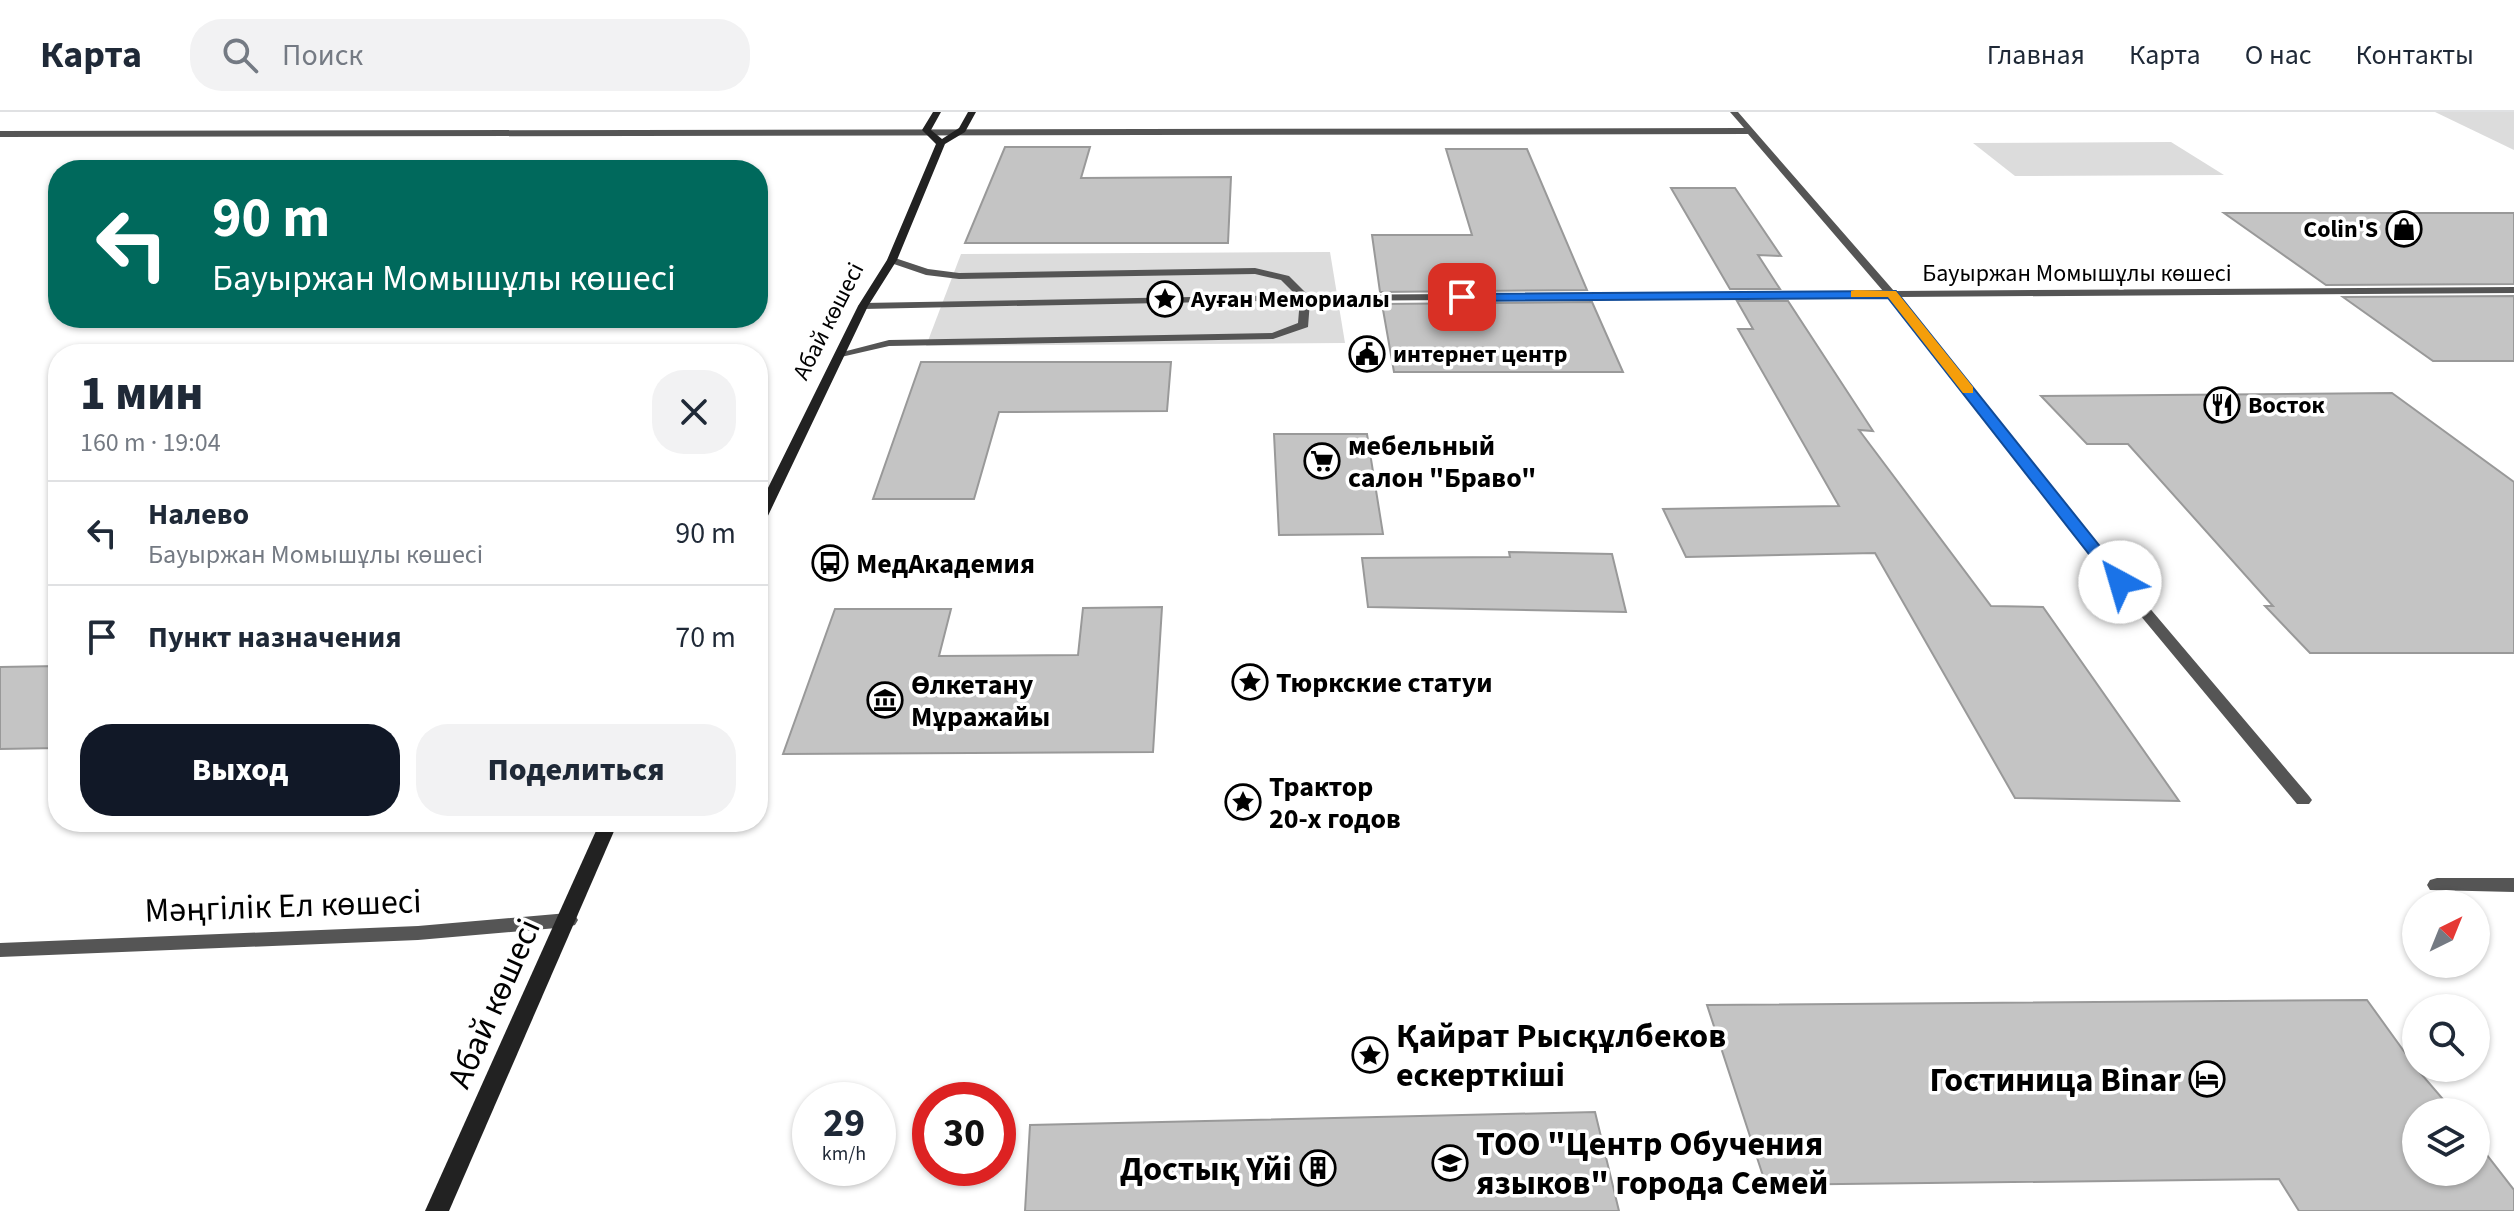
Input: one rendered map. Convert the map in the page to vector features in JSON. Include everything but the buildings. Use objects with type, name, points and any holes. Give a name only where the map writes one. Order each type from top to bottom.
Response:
[{"type":"main road","points":[[937,112],[926,130],[941,143],[962,130],[972,112]]},
{"type":"main road","name":"Абай көшесі","points":[[768,502],[863,306],[892,260],[941,143]]},
{"type":"main road","name":"Абай көшесі","points":[[437,1211],[605,832]]},
{"type":"street","points":[[1734,112],[1891,294],[2120,582],[2303,800]]},
{"type":"street","points":[[0,134],[926,130],[1750,131]]},
{"type":"street","points":[[841,354],[889,343],[1273,336],[1304,325],[1305,298],[1285,278],[1255,271],[959,276],[926,272],[892,260]]},
{"type":"street","name":"Бауыржан Момышұлы көшесі","points":[[863,306],[1305,298],[2514,290]]},
{"type":"street","points":[[2437,885],[2514,885]]},
{"type":"street","name":"Мәңгілік Ел көшесі","points":[[0,950],[418,933],[568,920]]},
{"type":"shaded area","points":[[2435,112],[2514,112],[2514,150]]},
{"type":"shaded area","points":[[2171,142],[2224,175],[2015,176],[1973,143]]},
{"type":"shaded area","points":[[1330,252],[1345,343],[926,346],[961,254]]},
{"type":"slow traffic","points":[[1855,294],[1891,294],[1968,390]]},
{"type":"place","name":"Colin'S","points":[[2404,229]]},
{"type":"place","name":"Ауған Мемориалы","points":[[1165,299]]},
{"type":"place","name":"интернет центр","points":[[1367,354]]},
{"type":"place","name":"Восток","points":[[2222,405]]},
{"type":"place","name":"мебельный салон \"Браво\"","points":[[1322,461]]},
{"type":"place","name":"МедАкадемия","points":[[830,563]]},
{"type":"place","name":"Тюркские статуи","points":[[1250,682]]},
{"type":"place","name":"Өлкетану Мұражайы","points":[[885,700]]},
{"type":"place","name":"Трактор 20-х годов","points":[[1243,802]]},
{"type":"place","name":"Қайрат Рысқұлбеков ескерткіші","points":[[1370,1055]]},
{"type":"place","name":"Гостиница Binar","points":[[2207,1079]]},
{"type":"place","name":"ТОО \"Центр Обучения языков\" города Семей","points":[[1450,1163]]},
{"type":"place","name":"Достық Үйі","points":[[1318,1168]]},
{"type":"route","points":[[1462,297],[1891,294],[2120,582]]}]
